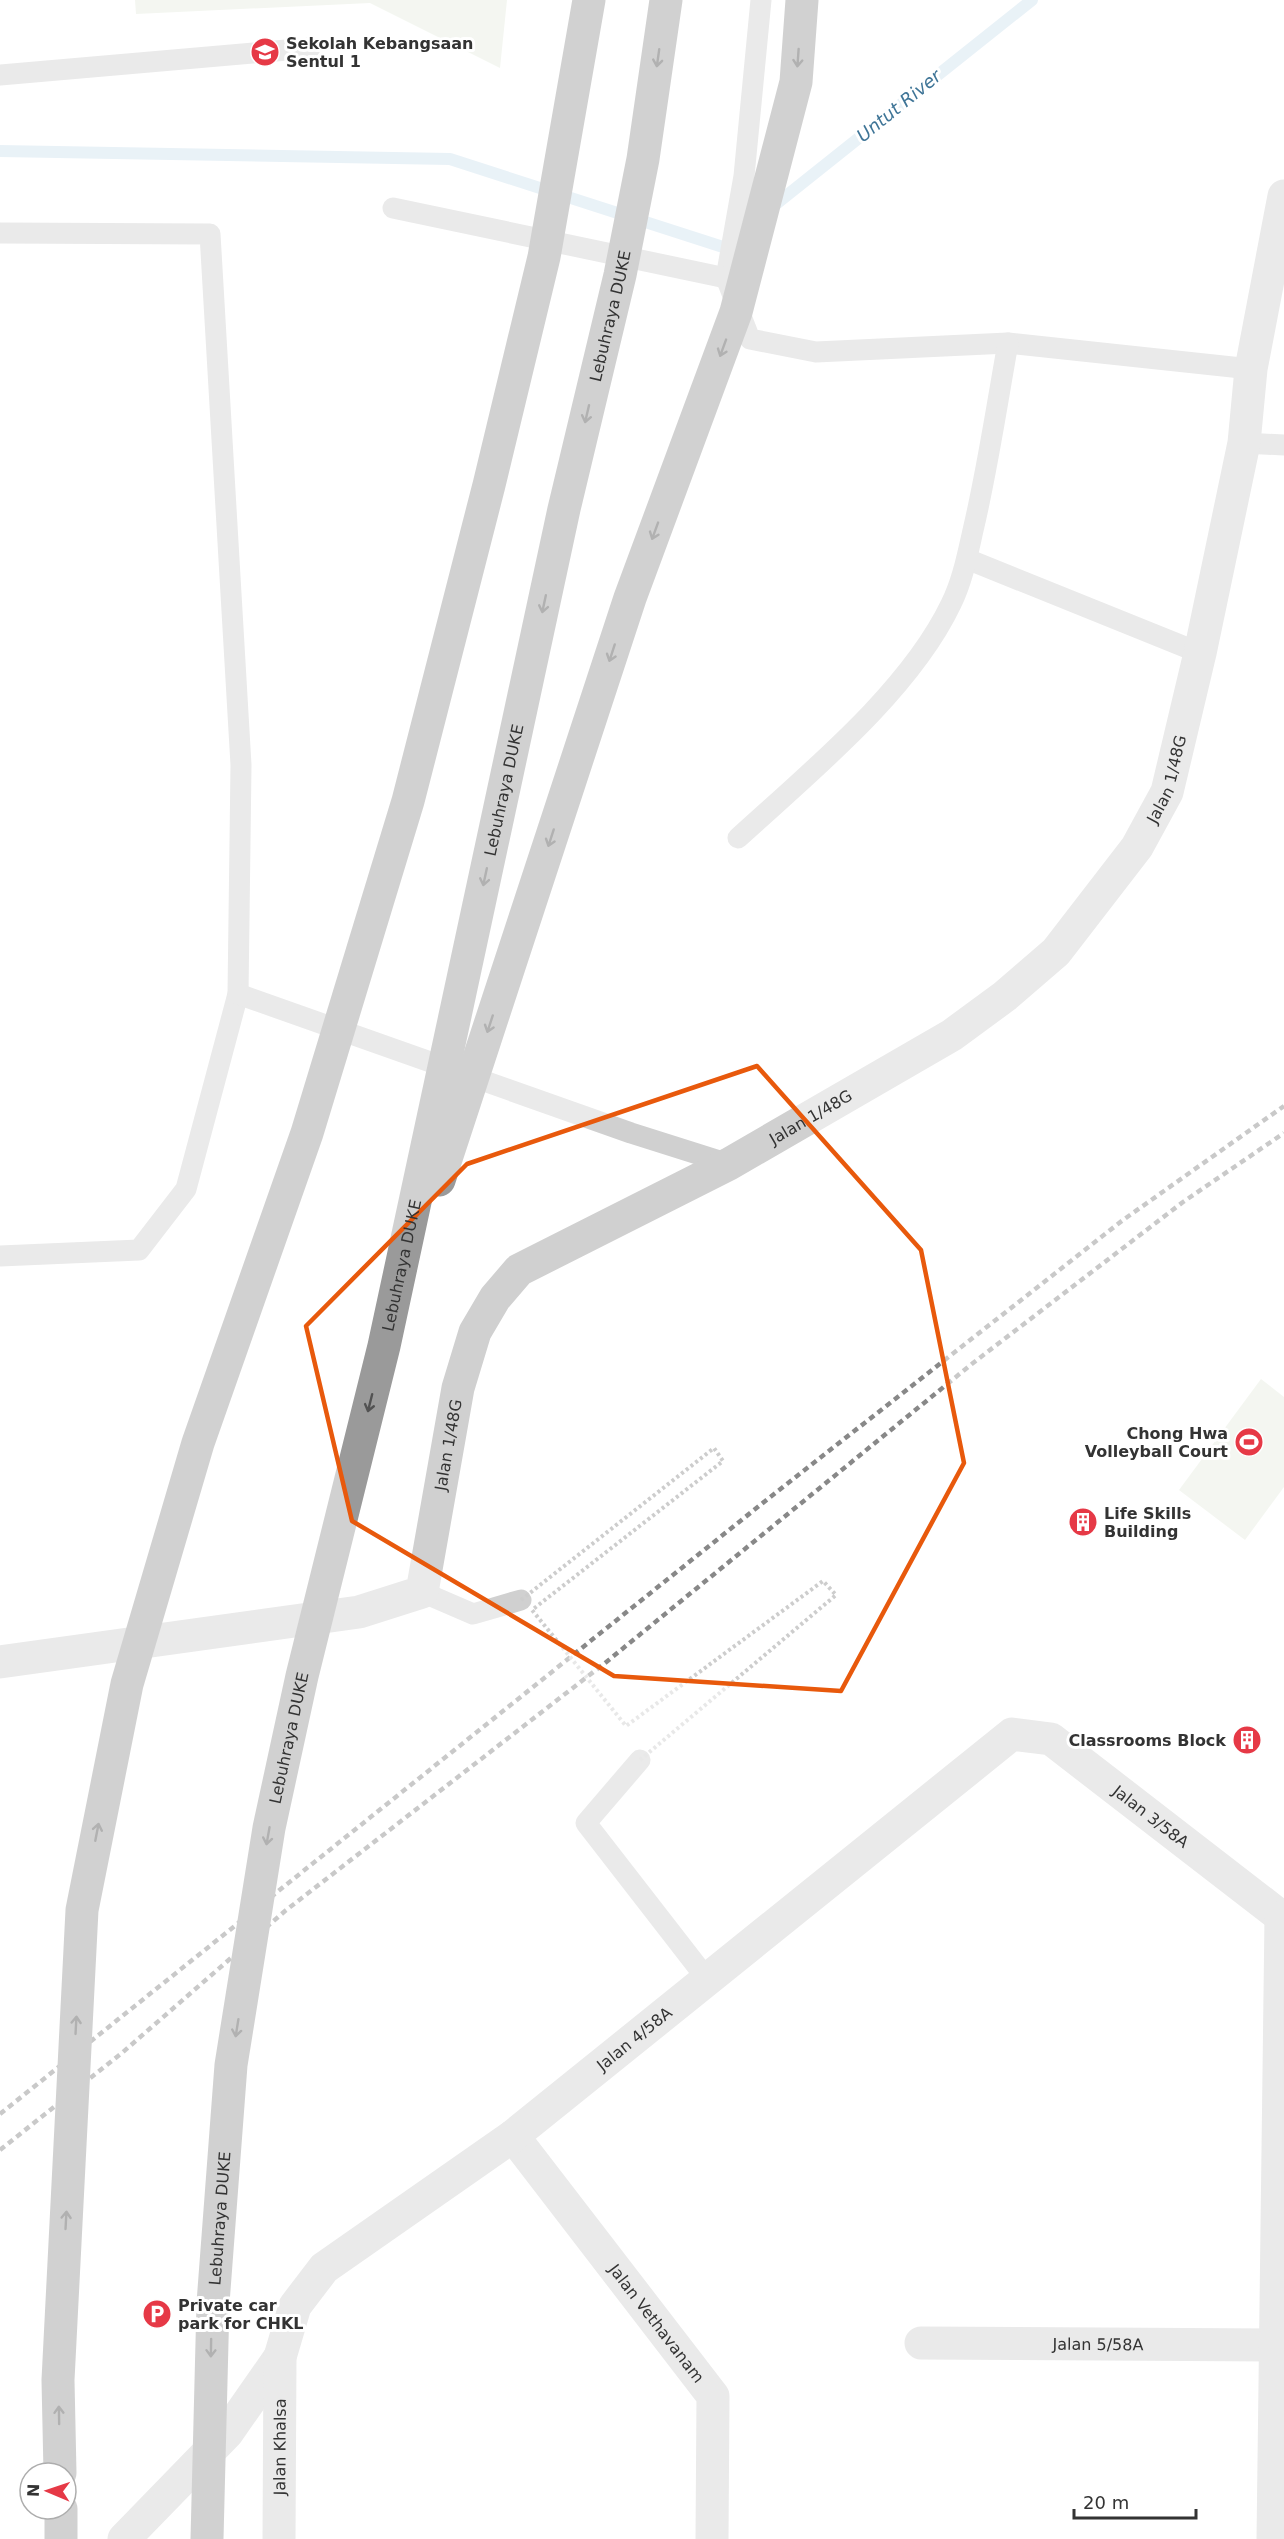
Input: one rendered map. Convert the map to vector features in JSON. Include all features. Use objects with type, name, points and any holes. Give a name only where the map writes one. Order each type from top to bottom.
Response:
[{"type":"highway","points":[[60,2461],[58,2380],[82,1910],[127,1684],[198,1443],[307,1133],[408,801],[489,485],[544,257],[589,0]]},
{"type":"highway","name":"Lebuhraya DUKE","points":[[207,2539],[213,2303],[231,2065],[274,1804],[302,1676],[384,1346],[564,509],[620,275],[643,159],[666,0]]},
{"type":"highway","points":[[384,1346],[630,597],[736,312],[796,82],[802,0]]},
{"type":"highway","points":[[61,2521],[61,2539]]},
{"type":"street","name":"Jalan 1/48G","points":[[422,1592],[458,1388],[475,1332],[495,1298],[519,1270],[729,1164],[951,1035],[1005,996],[1056,952],[1137,847],[1167,792],[1200,652],[1244,443],[1251,369],[1284,196]]},
{"type":"street","points":[[0,1662],[360,1612],[422,1592]]},
{"type":"street","name":"Jalan 3/58A","points":[[1012,1734],[1051,1739],[1283,1918]]},
{"type":"street","name":"Jalan 4/58A","points":[[280,2357],[295,2306],[324,2268],[513,2136],[1012,1734]]},
{"type":"street","points":[[1273,2539],[1283,1918]]},
{"type":"street","name":"Jalan Vethavanam","points":[[513,2136],[713,2396],[712,2539]]},
{"type":"street","name":"Jalan 5/58A","points":[[921,2343],[1276,2345]]},
{"type":"street","points":[[124,2539],[227,2433],[280,2357]]},
{"type":"street","name":"Jalan Khalsa","points":[[279,2539],[280,2357]]},
{"type":"lane","points":[[761,0],[744,176],[726,278],[750,339],[816,352],[1008,343],[1251,369]]},
{"type":"lane","points":[[0,75],[310,48]]},
{"type":"lane","points":[[393,208],[726,278]]},
{"type":"lane","points":[[0,233],[210,234],[241,765],[238,994],[186,1189],[139,1250],[0,1256]]},
{"type":"lane","points":[[738,838],[816,767],[898,684],[951,604],[967,559],[981,498],[1008,343]]},
{"type":"lane","points":[[1244,443],[1284,445]]},
{"type":"lane","points":[[967,559],[1200,652]]},
{"type":"lane","points":[[238,994],[631,1133],[729,1164]]},
{"type":"lane","points":[[422,1592],[473,1614],[521,1600]]},
{"type":"lane","points":[[640,1760],[586,1823],[707,1979]]},
{"type":"path","points":[[521,1600],[714,1448],[723,1461],[532,1610],[626,1726],[823,1581],[836,1595],[640,1760]]},
{"type":"highlighted area","points":[[757,1066],[921,1250],[964,1463],[841,1691],[614,1676],[352,1521],[306,1326],[467,1164]]},
{"type":"shaded area","points":[[135,0],[507,0],[500,68],[370,3],[136,14]]},
{"type":"shaded area","name":"Chong Hwa Volleyball Court","points":[[1261,1379],[1284,1397],[1284,1487],[1245,1540],[1179,1490]]},
{"type":"waterway","name":"Untut River","points":[[771,208],[1032,0]]},
{"type":"waterway","points":[[0,151],[450,159],[723,247]]},
{"type":"railway","points":[[0,2114],[769,1498],[1123,1220],[1284,1106]]},
{"type":"railway","points":[[0,2150],[123,2052],[285,1911],[605,1663],[973,1363],[1183,1202],[1284,1133]]},
{"type":"place","name":"Sekolah Kebangsaan Sentul 1","points":[[265,52]]},
{"type":"place","name":"Chong Hwa Volleyball Court","points":[[1249,1442]]},
{"type":"place","name":"Life Skills Building","points":[[1083,1522]]},
{"type":"place","name":"Classrooms Block","points":[[1247,1740]]},
{"type":"place","name":"Private car park for CHKL","points":[[157,2314]]}]
